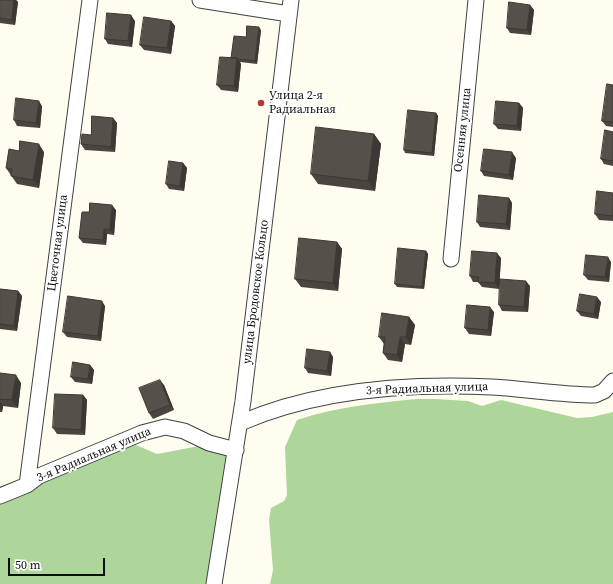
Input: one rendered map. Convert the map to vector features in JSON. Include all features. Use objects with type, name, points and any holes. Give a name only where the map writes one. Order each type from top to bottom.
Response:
[{"type":"street","name":"Цветочная улица","points":[[27,485],[90,0]]},
{"type":"street","points":[[200,0],[290,7]]},
{"type":"street","name":"Осенняя улица","points":[[451,259],[476,0]]},
{"type":"street","name":"улица Бродовское Кольцо","points":[[214,584],[240,423],[290,7]]},
{"type":"street","name":"3-я Радиальная улица","points":[[240,423],[301,402],[328,396],[382,389],[491,387],[595,395],[604,391],[613,380]]},
{"type":"street","name":"3-я Радиальная улица","points":[[0,496],[27,485],[39,476],[142,433],[165,427],[184,431],[209,443],[236,450]]},
{"type":"green space","points":[[416,399],[468,401],[482,406],[501,400],[577,418],[592,417],[613,412],[613,584],[270,584],[273,570],[269,520],[271,508],[284,501],[287,495],[285,447],[297,420],[341,409]]},
{"type":"green space","points":[[134,444],[157,454],[199,446],[229,452],[209,584],[0,584],[0,504],[34,490],[37,482]]},
{"type":"building","points":[[0,0],[14,0],[12,20],[0,18]]},
{"type":"building","points":[[509,2],[530,5],[527,30],[507,28]]},
{"type":"building","points":[[107,13],[131,15],[128,41],[105,39]]},
{"type":"building","points":[[144,17],[171,21],[167,48],[140,45]]},
{"type":"building","points":[[247,26],[259,27],[255,61],[231,58],[234,36],[246,37]]},
{"type":"building","points":[[220,57],[237,58],[234,86],[217,85]]},
{"type":"building","points":[[607,84],[613,85],[613,122],[602,121]]},
{"type":"building","points":[[16,98],[39,101],[36,123],[14,120]]},
{"type":"building","points":[[496,101],[519,103],[517,126],[494,124]]},
{"type":"building","points":[[408,110],[436,113],[432,153],[404,150]]},
{"type":"building","points":[[92,116],[113,118],[111,147],[81,144],[82,134],[91,135]]},
{"type":"building","points":[[316,127],[374,134],[368,181],[311,174]]},
{"type":"building","points":[[605,130],[613,132],[613,161],[601,159]]},
{"type":"building","points":[[20,141],[39,144],[33,180],[11,176],[12,169],[6,168],[9,149],[19,151]]},
{"type":"building","points":[[484,149],[512,152],[509,175],[481,171]]},
{"type":"building","points":[[169,161],[183,163],[180,186],[166,184]]},
{"type":"building","points":[[597,191],[613,193],[613,216],[595,214]]},
{"type":"building","points":[[479,195],[509,198],[506,224],[477,222]]},
{"type":"building","points":[[90,203],[112,205],[110,230],[104,229],[103,240],[79,238],[82,212],[89,212]]},
{"type":"building","points":[[299,238],[337,242],[333,283],[295,279]]},
{"type":"building","points":[[398,248],[426,251],[422,287],[395,284]]},
{"type":"building","points":[[472,251],[497,253],[495,283],[478,282],[479,277],[470,276]]},
{"type":"building","points":[[586,255],[608,257],[605,277],[584,275]]},
{"type":"building","points":[[500,279],[526,281],[524,307],[499,305]]},
{"type":"building","points":[[0,289],[18,291],[14,326],[0,324]]},
{"type":"building","points":[[580,294],[597,297],[594,314],[577,311]]},
{"type":"building","points":[[68,296],[102,301],[98,336],[63,332]]},
{"type":"building","points":[[467,305],[490,307],[488,330],[465,328]]},
{"type":"building","points":[[382,313],[409,317],[406,337],[400,337],[397,355],[383,353],[385,337],[379,337]]},
{"type":"building","points":[[307,349],[330,352],[327,371],[305,368]]},
{"type":"building","points":[[73,362],[90,365],[88,379],[71,377]]},
{"type":"building","points":[[0,373],[16,375],[12,400],[0,399]]},
{"type":"building","points":[[160,380],[170,405],[149,413],[139,388]]},
{"type":"building","points":[[55,394],[83,395],[81,430],[53,428]]},
{"type":"place","name":"Улица 2-я Радиальная","points":[[261,103]]}]
